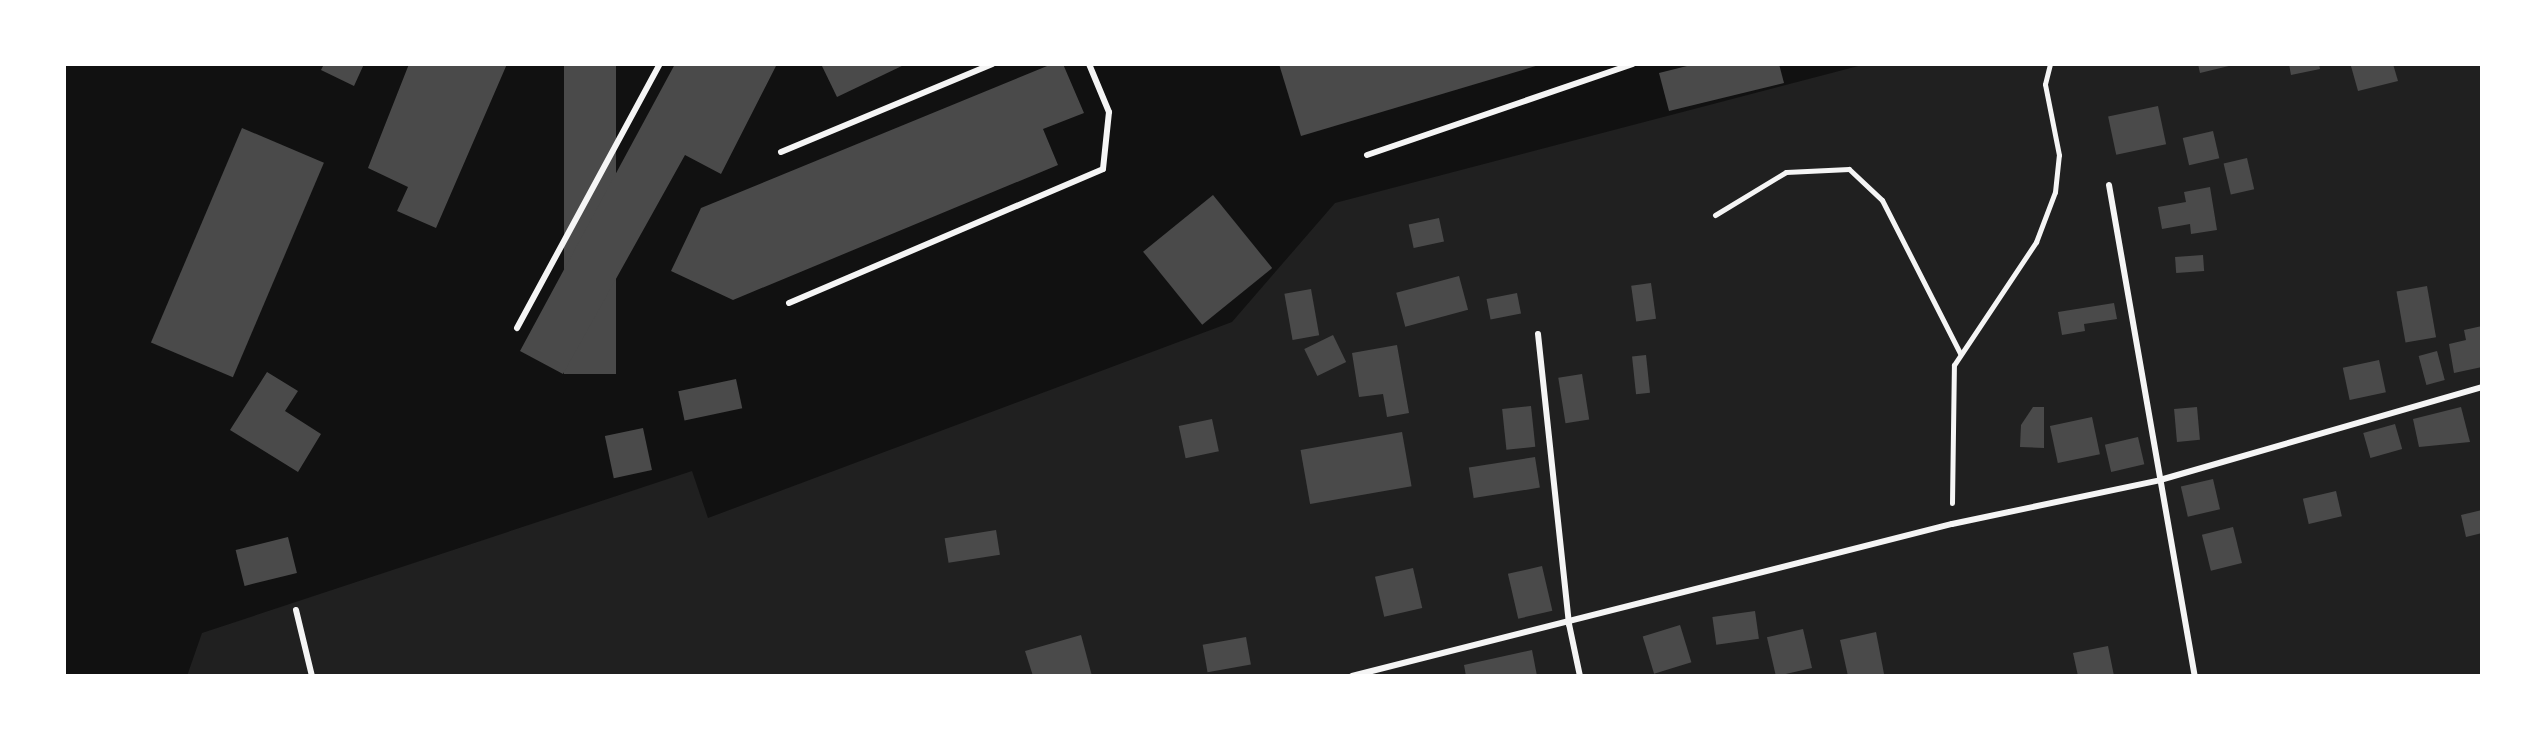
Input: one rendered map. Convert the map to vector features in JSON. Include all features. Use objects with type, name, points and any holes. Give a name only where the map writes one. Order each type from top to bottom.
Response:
[{"type":"lane","points":[[517,328],[660,64]]},
{"type":"lane","points":[[781,152],[992,64]]},
{"type":"lane","points":[[789,303],[1103,169],[1109,112],[1089,64]]},
{"type":"lane","points":[[1367,155],[1633,64]]},
{"type":"lane","points":[[2109,185],[2195,676]]},
{"type":"lane","points":[[1538,334],[1569,624],[1580,676]]},
{"type":"lane","points":[[1352,676],[1569,624],[1952,524],[2160,480],[2482,387]]},
{"type":"lane","points":[[296,610],[312,676]]},
{"type":"path","points":[[1952,524],[1954,365],[2036,242],[2055,192],[2059,155],[2045,84],[2050,64]]},
{"type":"path","points":[[1715,215],[1786,172],[1849,169],[1882,200],[1961,353]]},
{"type":"shaded area","points":[[1866,64],[2482,64],[2482,676],[187,676],[202,633],[692,471],[708,518],[1232,322],[1335,203]]},
{"type":"building","points":[[324,64],[364,64],[354,86],[321,70]]},
{"type":"building","points":[[409,64],[507,64],[436,228],[397,211],[408,187],[368,168]]},
{"type":"building","points":[[564,64],[616,64],[616,374],[564,374]]},
{"type":"building","points":[[675,64],[777,64],[721,174],[685,155],[563,374],[520,351]]},
{"type":"building","points":[[821,64],[906,64],[837,97]]},
{"type":"building","points":[[1052,64],[1063,64],[1084,113],[1043,129],[1058,165],[733,300],[671,271],[701,208]]},
{"type":"building","points":[[1279,64],[1539,64],[1539,65],[1301,136]]},
{"type":"building","points":[[1695,64],[1779,64],[1784,83],[1669,111],[1659,73]]},
{"type":"building","points":[[2198,64],[2233,64],[2233,65],[2200,73]]},
{"type":"building","points":[[2289,64],[2319,64],[2320,69],[2291,75]]},
{"type":"building","points":[[2393,64],[2398,81],[2358,91],[2351,66]]},
{"type":"building","points":[[2158,106],[2166,144],[2116,155],[2108,117]]},
{"type":"building","points":[[242,128],[324,163],[233,377],[151,342]]},
{"type":"building","points":[[2213,131],[2219,158],[2189,165],[2183,138]]},
{"type":"building","points":[[2247,158],[2254,189],[2231,195],[2224,163]]},
{"type":"building","points":[[2210,187],[2217,230],[2191,234],[2190,224],[2162,229],[2158,207],[2186,202],[2184,192]]},
{"type":"building","points":[[1213,195],[1272,268],[1202,325],[1143,252]]},
{"type":"building","points":[[1439,218],[1444,241],[1414,248],[1409,224]]},
{"type":"building","points":[[2203,255],[2204,271],[2176,273],[2175,257]]},
{"type":"building","points":[[1459,276],[1468,310],[1405,327],[1396,293]]},
{"type":"building","points":[[1651,283],[1656,319],[1636,321],[1631,286]]},
{"type":"building","points":[[2427,286],[2436,337],[2406,343],[2396,291]]},
{"type":"building","points":[[1311,289],[1319,335],[1293,340],[1284,294]]},
{"type":"building","points":[[1517,293],[1521,314],[1491,320],[1487,299]]},
{"type":"building","points":[[2114,303],[2117,319],[2084,324],[2085,331],[2062,335],[2058,312]]},
{"type":"building","points":[[2482,326],[2482,367],[2454,373],[2449,344],[2466,340],[2464,330]]},
{"type":"building","points":[[1333,335],[1346,362],[1317,376],[1304,349]]},
{"type":"building","points":[[1397,345],[1409,413],[1387,417],[1383,394],[1359,397],[1352,353]]},
{"type":"building","points":[[2437,351],[2445,380],[2426,385],[2419,356]]},
{"type":"building","points":[[1646,355],[1650,393],[1636,394],[1632,356]]},
{"type":"building","points":[[2379,360],[2386,392],[2350,400],[2343,368]]},
{"type":"building","points":[[267,372],[298,391],[285,411],[321,434],[298,472],[230,430]]},
{"type":"building","points":[[1582,374],[1589,419],[1565,423],[1558,378]]},
{"type":"building","points":[[736,379],[742,408],[685,421],[678,391]]},
{"type":"building","points":[[1531,406],[1535,447],[1506,450],[1502,409]]},
{"type":"building","points":[[2033,407],[2044,407],[2044,448],[2020,447],[2021,425]]},
{"type":"building","points":[[2197,407],[2200,440],[2177,442],[2174,409]]},
{"type":"building","points":[[2461,407],[2470,442],[2419,447],[2413,419]]},
{"type":"building","points":[[2092,417],[2100,454],[2058,463],[2050,426]]},
{"type":"building","points":[[1212,419],[1219,451],[1186,458],[1179,426]]},
{"type":"building","points":[[2395,424],[2402,449],[2370,458],[2363,433]]},
{"type":"building","points":[[643,428],[652,470],[614,478],[605,436]]},
{"type":"building","points":[[1402,432],[1412,486],[1310,504],[1301,450]]},
{"type":"building","points":[[2138,437],[2144,464],[2111,472],[2105,445]]},
{"type":"building","points":[[1535,457],[1540,488],[1474,498],[1469,467]]},
{"type":"building","points":[[2213,479],[2220,509],[2188,517],[2181,486]]},
{"type":"building","points":[[2336,491],[2342,516],[2309,524],[2303,499]]},
{"type":"building","points":[[2482,510],[2482,533],[2466,537],[2461,515]]},
{"type":"building","points":[[2233,527],[2242,563],[2211,571],[2202,535]]},
{"type":"building","points":[[996,530],[1000,555],[949,563],[945,538]]},
{"type":"building","points":[[288,537],[297,573],[245,586],[236,550]]},
{"type":"building","points":[[1542,566],[1552,611],[1518,619],[1508,574]]},
{"type":"building","points":[[1413,568],[1422,608],[1384,617],[1375,577]]},
{"type":"building","points":[[1755,611],[1759,639],[1716,645],[1712,617]]},
{"type":"building","points":[[1680,625],[1691,662],[1654,674],[1643,636]]},
{"type":"building","points":[[1803,629],[1812,668],[1776,676],[1767,637]]},
{"type":"building","points":[[1876,632],[1884,674],[1848,676],[1840,640]]},
{"type":"building","points":[[1081,635],[1092,676],[1033,676],[1025,651]]},
{"type":"building","points":[[1246,637],[1251,665],[1208,672],[1203,645]]},
{"type":"building","points":[[2108,646],[2114,676],[2078,676],[2073,653]]},
{"type":"building","points":[[1532,650],[1537,676],[1466,676],[1464,665]]}]
